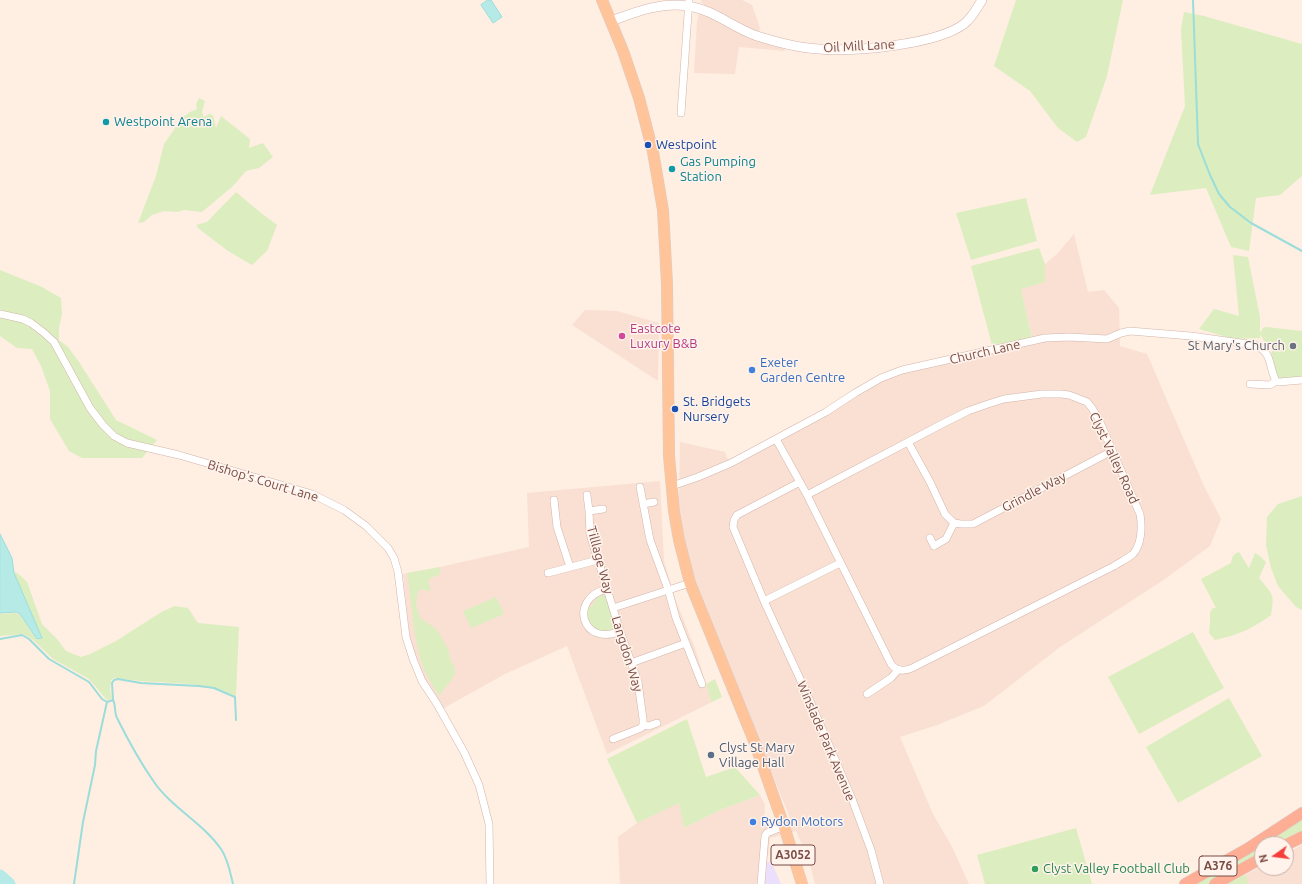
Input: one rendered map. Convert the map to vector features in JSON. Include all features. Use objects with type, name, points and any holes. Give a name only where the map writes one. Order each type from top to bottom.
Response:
[{"type":"highway","name":"A376","points":[[1185,884],[1248,849],[1302,813]]},
{"type":"highway","name":"A376","points":[[1215,884],[1254,862]]},
{"type":"main road","name":"A3052","points":[[602,0],[623,51],[643,112],[653,152],[663,210],[667,284],[669,449],[674,511],[679,540],[690,583],[750,732],[784,826],[802,884]]},
{"type":"street","name":"Oil Mill Lane","points":[[611,21],[643,9],[689,3],[755,35],[773,41],[818,49],[848,50],[909,43],[948,32],[964,24],[974,13],[982,0]]},
{"type":"street","points":[[681,113],[689,3]]},
{"type":"street","name":"Bishop's Court Lane","points":[[0,314],[22,318],[31,323],[54,342],[90,408],[114,436],[127,443],[178,455],[312,494],[344,510],[366,526],[388,548],[394,558],[398,572],[406,637],[413,659],[422,681],[437,704],[464,752],[479,785],[489,824],[490,884]]},
{"type":"street","name":"Church Lane","points":[[672,486],[731,463],[826,412],[881,378],[895,373],[1045,338],[1069,337],[1107,339],[1130,331],[1191,336],[1254,344],[1266,352],[1276,381]]},
{"type":"street","points":[[1250,384],[1270,385],[1276,381],[1302,380]]},
{"type":"street","name":"Clyst Valley Road","points":[[807,495],[942,424],[988,404],[1012,398],[1042,394],[1061,394],[1069,395],[1087,402],[1099,420],[1140,514],[1141,522],[1138,547],[1133,554],[1114,566],[916,666],[903,671],[898,670],[891,678],[867,694]]},
{"type":"street","points":[[776,439],[807,495],[891,664],[898,670]]},
{"type":"street","points":[[908,442],[930,482],[945,514],[954,523],[946,539],[935,549],[930,538]]},
{"type":"street","name":"Grindle Way","points":[[954,523],[973,524],[1112,451]]},
{"type":"street","name":"Winslade Park Avenue","points":[[800,482],[737,515],[734,520],[733,527],[764,601],[807,694],[852,799],[871,850],[880,884]]},
{"type":"street","points":[[640,487],[650,540],[668,589],[676,618],[702,684]]},
{"type":"street","name":"Tilllage Way","points":[[587,495],[590,534],[613,608]]},
{"type":"street","points":[[554,500],[557,527],[570,567]]},
{"type":"street","points":[[643,504],[654,502]]},
{"type":"street","name":"Tilllage Way","points":[[589,511],[603,509]]},
{"type":"street","points":[[548,573],[598,560]]},
{"type":"street","points":[[764,601],[840,563]]},
{"type":"street","points":[[613,608],[690,583]]},
{"type":"street","points":[[607,589],[597,592],[587,602],[584,610],[585,621],[590,629],[600,634],[610,635],[620,631]]},
{"type":"street","name":"Langdon Way","points":[[613,608],[638,682],[643,724]]},
{"type":"street","points":[[631,663],[686,643]]},
{"type":"street","points":[[613,739],[641,728],[643,724],[649,726],[657,723]]},
{"type":"street","points":[[761,884],[765,836],[767,833],[784,826]]},
{"type":"shaded area","points":[[701,0],[742,0],[752,5],[760,28],[757,38],[785,47],[785,51],[739,47],[735,74],[694,73],[697,21],[699,14],[706,14],[709,9],[701,2]]},
{"type":"shaded area","points":[[1074,234],[1088,292],[1104,290],[1119,308],[1120,346],[1147,354],[1204,486],[1221,519],[1210,546],[1162,581],[1060,647],[984,706],[937,725],[900,737],[933,814],[951,845],[969,884],[815,884],[810,864],[796,831],[770,838],[765,884],[620,884],[618,837],[637,823],[679,802],[684,828],[720,810],[760,795],[765,805],[764,824],[793,825],[697,591],[685,542],[679,501],[680,442],[725,452],[727,458],[737,463],[805,427],[884,380],[1032,338],[1021,289],[1045,277],[1045,264],[1057,254]]},
{"type":"shaded area","points":[[585,310],[617,311],[659,323],[658,381],[572,325]]},
{"type":"shaded area","points":[[660,481],[664,561],[676,601],[696,651],[711,701],[710,703],[607,754],[567,646],[505,674],[444,708],[420,673],[410,640],[403,574],[529,547],[527,493]]},
{"type":"shaded area","points":[[1302,845],[1302,884],[1247,884],[1245,875],[1254,870],[1254,876],[1294,876],[1294,849]]},
{"type":"shaded area","points":[[767,862],[772,863],[781,884],[765,884]]},
{"type":"green space","points":[[1016,0],[1123,0],[1107,76],[1086,137],[1077,142],[1058,128],[1030,91],[994,66]]},
{"type":"green space","points":[[1184,12],[1204,16],[1302,44],[1302,176],[1280,195],[1256,198],[1249,251],[1231,247],[1206,188],[1150,195],[1185,106],[1181,29]]},
{"type":"green space","points":[[199,98],[205,101],[202,112],[204,117],[209,114],[213,115],[216,128],[221,116],[250,139],[249,148],[263,143],[273,157],[259,168],[246,171],[233,186],[202,212],[184,210],[178,212],[164,211],[152,215],[144,222],[138,223],[156,176],[164,144],[182,118],[197,109],[196,104]]},
{"type":"green space","points":[[236,192],[277,225],[267,251],[252,265],[228,251],[199,229],[196,225],[207,222]]},
{"type":"green space","points":[[1026,198],[1037,241],[971,260],[956,213]]},
{"type":"green space","points":[[1039,248],[1045,264],[1045,282],[1021,289],[1032,338],[992,345],[971,266]]},
{"type":"green space","points":[[1233,255],[1248,257],[1260,317],[1260,333],[1263,328],[1266,327],[1302,331],[1302,379],[1277,380],[1271,356],[1273,344],[1265,342],[1261,334],[1260,338],[1233,339],[1199,329],[1214,309],[1239,316]]},
{"type":"green space","points":[[0,270],[42,287],[61,298],[62,314],[59,328],[59,340],[68,347],[79,362],[116,420],[157,440],[142,458],[82,458],[69,451],[50,419],[50,391],[41,366],[32,349],[17,348],[0,336]]},
{"type":"green space","points":[[1302,496],[1302,610],[1296,607],[1278,586],[1271,568],[1266,545],[1267,517],[1278,504]]},
{"type":"green space","points":[[1239,552],[1249,568],[1255,553],[1266,562],[1259,578],[1271,594],[1273,602],[1271,615],[1244,631],[1215,640],[1209,633],[1210,612],[1213,608],[1216,608],[1201,579],[1231,563],[1233,556]]},
{"type":"green space","points":[[440,567],[440,574],[428,581],[430,592],[422,589],[418,591],[416,605],[420,618],[435,628],[441,636],[448,649],[451,662],[455,669],[455,674],[439,696],[425,671],[421,659],[413,622],[407,573]]},
{"type":"green space","points":[[15,572],[27,582],[42,624],[57,639],[66,651],[81,657],[116,641],[163,611],[175,606],[188,608],[198,623],[239,627],[236,696],[207,686],[114,678],[111,680],[110,690],[112,698],[109,700],[106,699],[89,679],[53,659],[32,639],[23,634],[0,636],[0,614],[15,613],[20,615],[37,640],[42,638],[14,573]]},
{"type":"green space","points":[[600,594],[605,594],[616,630],[598,632],[587,622],[587,606],[591,607]]},
{"type":"green space","points":[[496,597],[504,614],[471,628],[463,611]]},
{"type":"green space","points":[[1193,632],[1224,688],[1139,734],[1108,677]]},
{"type":"green space","points":[[715,679],[722,697],[710,703],[711,701],[706,684]]},
{"type":"green space","points":[[1229,698],[1262,756],[1178,803],[1146,747]]},
{"type":"green space","points":[[687,719],[706,777],[735,767],[760,795],[720,810],[684,828],[679,803],[637,823],[607,759]]},
{"type":"green space","points":[[1302,818],[1302,834],[1294,838],[1294,836],[1275,836]]},
{"type":"green space","name":"Clyst Valley Football Club","points":[[1076,828],[1092,884],[985,884],[977,855]]},
{"type":"green space","points":[[1254,849],[1254,859],[1210,884],[1194,884]]},
{"type":"green space","points":[[1246,874],[1248,884],[1226,884],[1245,875]]},
{"type":"water","points":[[488,0],[491,0],[502,17],[493,23],[481,5]]},
{"type":"water","points":[[0,534],[12,558],[14,573],[42,638],[37,639],[20,614],[16,612],[0,613]]},
{"type":"waterway","points":[[1193,0],[1198,144],[1210,175],[1219,194],[1230,207],[1251,223],[1302,251]]},
{"type":"waterway","points":[[0,639],[22,635],[29,639],[49,659],[89,682],[102,699],[107,702],[113,700],[117,718],[134,751],[154,782],[161,791],[205,831],[221,849],[227,861],[233,884]]},
{"type":"waterway","points":[[113,700],[112,683],[114,680],[118,679],[141,683],[214,688],[235,697],[236,720]]},
{"type":"waterway","points":[[74,884],[83,822],[107,702]]},
{"type":"waterway","points":[[0,876],[9,884]]},
{"type":"place","name":"Westpoint Arena","points":[[106,122]]},
{"type":"place","name":"Westpoint","points":[[648,145]]},
{"type":"place","name":"Gas Pumping Station","points":[[672,169]]},
{"type":"place","name":"Eastcote Luxury B&B","points":[[622,336]]},
{"type":"place","name":"St Mary's Church","points":[[1293,346]]},
{"type":"place","name":"Exeter Garden Centre","points":[[752,370]]},
{"type":"place","name":"St. Bridgets Nursery","points":[[675,409]]},
{"type":"place","name":"Clyst St Mary Village Hall","points":[[711,755]]},
{"type":"place","name":"Rydon Motors","points":[[753,822]]},
{"type":"place","name":"Clyst Valley Football Club","points":[[1035,869]]}]
